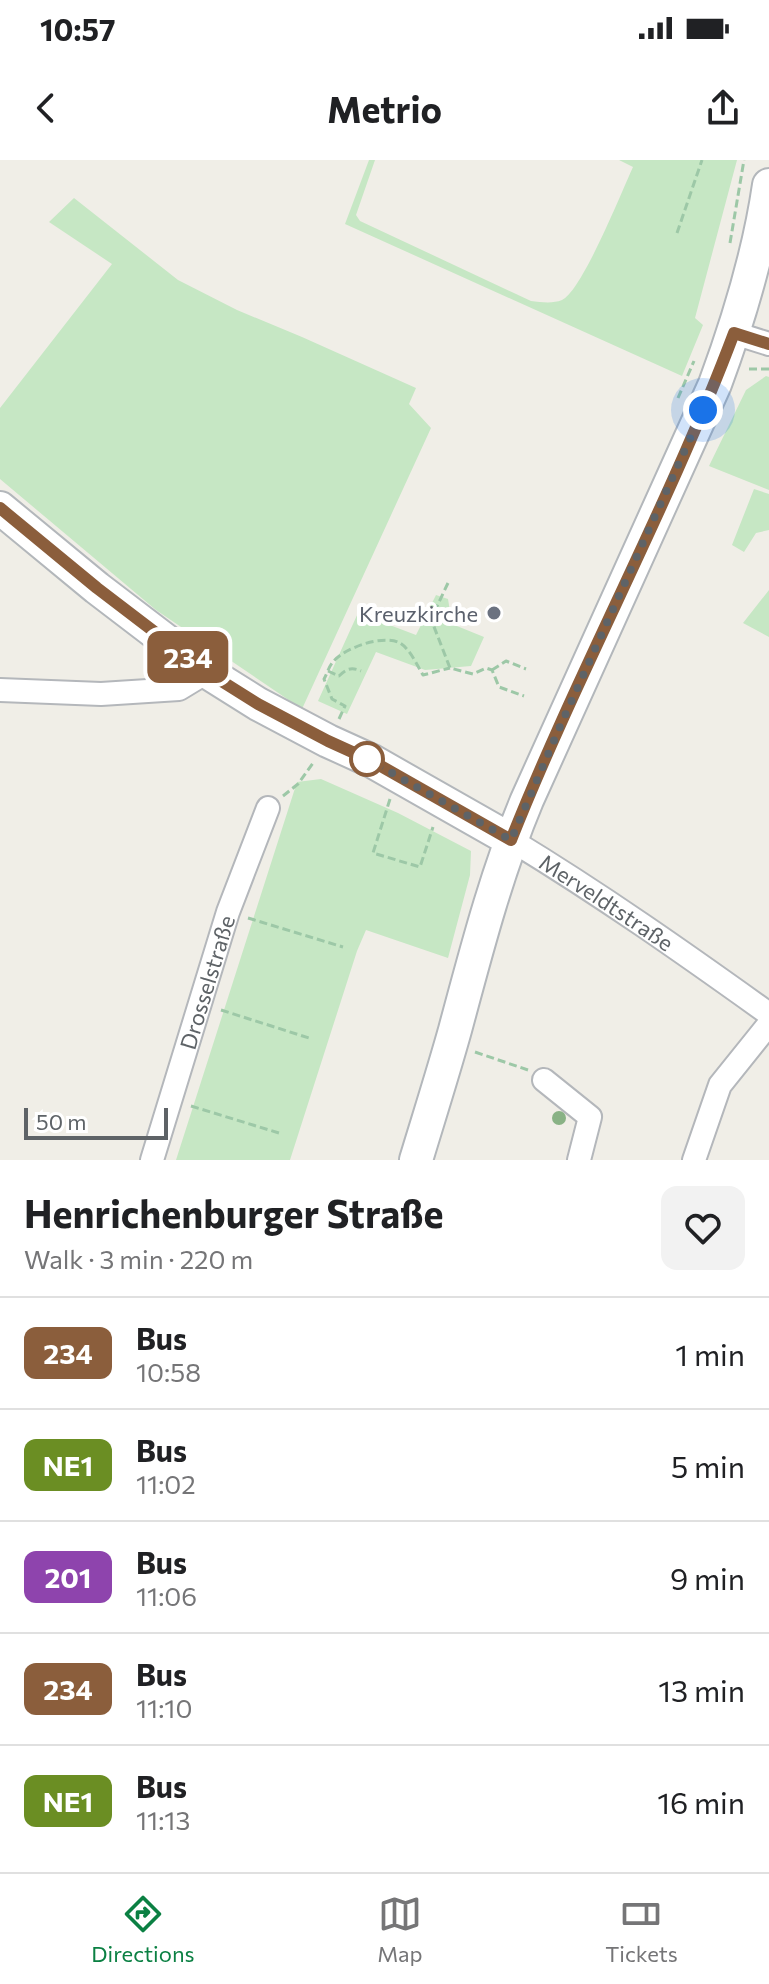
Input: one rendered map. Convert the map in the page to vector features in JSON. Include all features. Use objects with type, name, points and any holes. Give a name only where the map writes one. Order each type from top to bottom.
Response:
[{"type":"main road","points":[[416,1160],[511,840],[703,410],[734,333],[750,281],[769,185]]},
{"type":"main road","name":"Merveldtstraße","points":[[0,508],[97,588],[207,672],[258,704],[372,761],[511,840]]},
{"type":"street","points":[[734,333],[769,344]]},
{"type":"street","points":[[0,690],[101,694],[179,689],[207,672]]},
{"type":"street","name":"Drosselstraße","points":[[152,1160],[228,912],[268,808]]},
{"type":"street","name":"Merveldtstraße","points":[[511,840],[641,923],[769,1014]]},
{"type":"street","points":[[694,1160],[720,1085],[769,1024]]},
{"type":"street","points":[[544,1080],[590,1117],[579,1160]]},
{"type":"path","points":[[677,233],[702,160]]},
{"type":"path","points":[[730,244],[744,160]]},
{"type":"path","points":[[677,402],[694,361]]},
{"type":"path","points":[[448,583],[431,619],[450,668]]},
{"type":"path","points":[[268,808],[298,784],[328,741],[345,706],[332,699],[324,679],[332,662],[365,643],[399,643],[423,675],[450,668],[473,674],[486,668],[492,670],[499,687],[524,696]]},
{"type":"path","points":[[492,670],[506,661],[526,669]]},
{"type":"path","points":[[328,671],[339,676],[346,669],[361,671]]},
{"type":"path","points":[[398,776],[373,853],[420,867],[442,801]]},
{"type":"path","points":[[228,912],[343,947]]},
{"type":"path","points":[[199,1003],[309,1038]]},
{"type":"path","points":[[451,1045],[540,1075],[544,1080]]},
{"type":"path","points":[[170,1099],[279,1133]]},
{"type":"green space","points":[[369,160],[375,160],[356,215],[360,221],[531,301],[554,302],[570,293],[580,279],[611,217],[633,167],[619,160],[737,160],[695,318],[703,325],[682,376],[345,224]]},
{"type":"green space","points":[[74,198],[178,280],[237,310],[416,388],[409,404],[431,428],[302,709],[156,610],[0,479],[0,408],[112,264],[49,222]]},
{"type":"green space","points":[[769,377],[769,490],[709,466],[746,390]]},
{"type":"green space","points":[[754,489],[769,494],[769,530],[756,533],[744,552],[732,545]]},
{"type":"green space","points":[[769,590],[769,637],[743,623]]},
{"type":"green space","points":[[436,595],[448,599],[452,624],[484,637],[471,666],[425,670],[376,652],[347,714],[318,701],[358,613],[416,635]]},
{"type":"green space","points":[[321,779],[398,813],[471,851],[470,875],[448,958],[366,930],[290,1160],[176,1160],[297,782]]},
{"type":"bus line","name":"234","points":[[0,508],[97,588],[207,672],[258,704],[372,761],[511,840],[715,384],[734,333],[769,344]]},
{"type":"place","name":"Kreuzkirche","points":[[494,613]]},
{"type":"route","points":[[367,759],[511,840],[703,410]]}]
